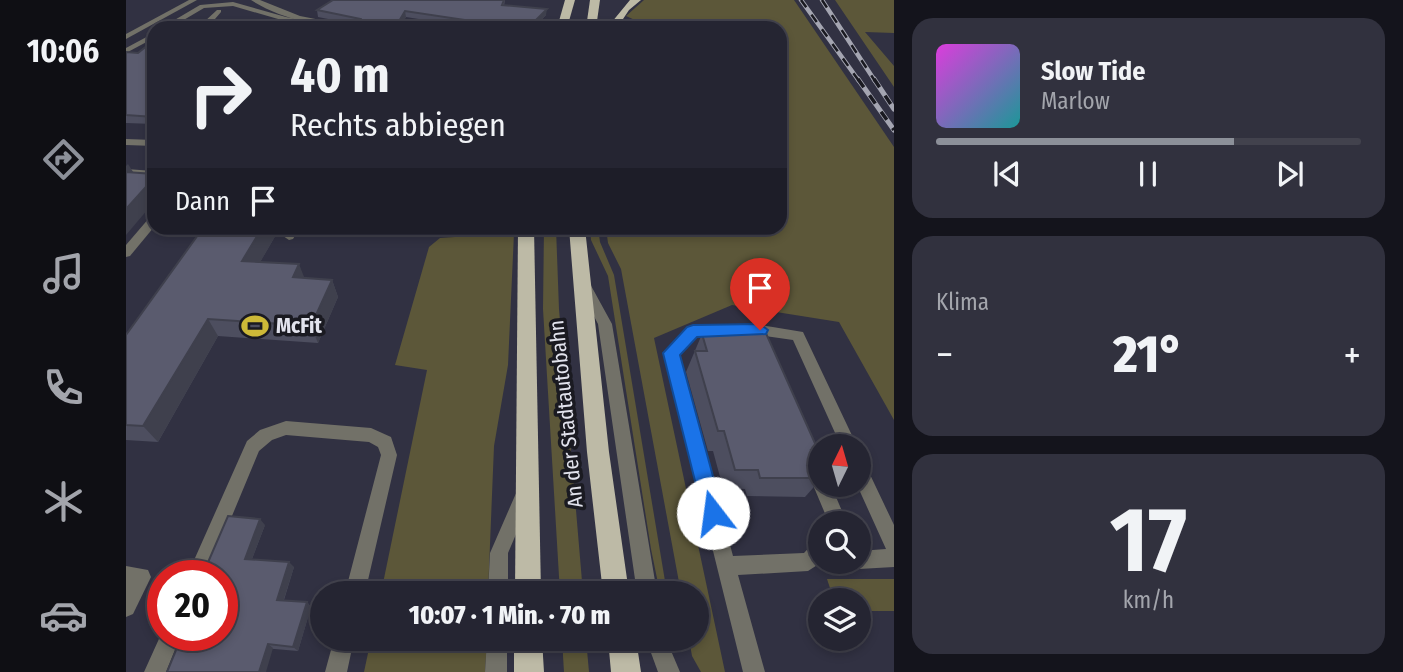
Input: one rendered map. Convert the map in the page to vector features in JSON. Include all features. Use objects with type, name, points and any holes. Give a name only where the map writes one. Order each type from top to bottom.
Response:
[{"type":"highway","points":[[557,21],[555,17],[559,0]]},
{"type":"highway","points":[[562,21],[570,0]]},
{"type":"highway","points":[[592,21],[595,0]]},
{"type":"highway","points":[[617,21],[636,0]]},
{"type":"highway","name":"An der Stadtautobahn","points":[[526,235],[528,581]]},
{"type":"highway","name":"An der Stadtautobahn","points":[[577,235],[615,581]]},
{"type":"highway","points":[[528,651],[529,672]]},
{"type":"highway","points":[[623,651],[626,672]]},
{"type":"street","points":[[155,21],[194,0]]},
{"type":"street","points":[[259,1],[298,18],[316,21]]},
{"type":"street","points":[[176,21],[202,6],[233,4],[296,21]]},
{"type":"street","points":[[209,21],[219,11]]},
{"type":"street","points":[[169,13],[187,15]]},
{"type":"street","points":[[126,37],[147,25]]},
{"type":"street","points":[[126,51],[147,39]]},
{"type":"street","points":[[126,142],[147,144]]},
{"type":"street","points":[[126,172],[147,174]]},
{"type":"street","points":[[126,253],[147,228]]},
{"type":"street","points":[[580,277],[605,324],[645,581]]},
{"type":"street","points":[[760,330],[758,337],[768,361]]},
{"type":"street","points":[[754,672],[671,353],[693,331],[760,330],[798,336],[843,434]]},
{"type":"street","points":[[204,560],[253,446],[266,435],[286,428],[371,435],[385,442],[389,454],[358,581]]},
{"type":"street","points":[[498,581],[499,553],[526,489]]},
{"type":"street","points":[[872,497],[894,546]]},
{"type":"street","points":[[727,566],[808,558]]},
{"type":"street","points":[[871,559],[894,558]]},
{"type":"street","points":[[126,576],[141,577],[126,607]]},
{"type":"street","points":[[155,672],[164,651]]},
{"type":"street","points":[[337,672],[341,651]]},
{"type":"street","points":[[496,672],[497,651]]},
{"type":"street","points":[[661,651],[669,672]]},
{"type":"shaded area","points":[[644,0],[794,0],[894,147],[894,420],[839,322],[732,305],[654,338],[706,581],[679,581],[621,269],[607,235],[787,235],[787,21],[637,21],[626,16]]},
{"type":"shaded area","points":[[835,0],[894,0],[894,33],[865,32],[894,66],[894,87]]},
{"type":"shaded area","points":[[514,235],[508,365],[494,446],[488,581],[383,581],[427,370],[395,365],[429,247],[440,238]]},
{"type":"shaded area","points":[[544,235],[556,235],[559,309],[582,581],[559,581],[543,309]]},
{"type":"shaded area","points":[[591,235],[599,235],[614,275],[665,581],[658,581],[651,549],[608,276]]},
{"type":"shaded area","points":[[827,579],[894,579],[894,611],[871,611],[871,588],[830,588]]},
{"type":"shaded area","points":[[709,597],[725,672],[701,672],[691,651],[709,651]]},
{"type":"shaded area","points":[[368,651],[486,651],[485,672],[364,672]]},
{"type":"shaded area","points":[[563,651],[587,651],[589,672],[564,672]]},
{"type":"building","points":[[333,0],[504,0],[502,5],[547,9],[535,21],[472,21],[405,11],[399,21],[362,21],[317,10]]},
{"type":"building","points":[[147,46],[147,116],[126,115],[126,52],[138,53]]},
{"type":"building","points":[[126,172],[147,174],[147,186],[126,209]]},
{"type":"building","points":[[198,235],[258,235],[242,261],[299,264],[293,277],[332,280],[311,326],[208,319],[143,426],[126,425],[126,335]]},
{"type":"building","points":[[728,331],[765,331],[811,434],[808,434],[808,478],[760,478],[758,470],[735,470],[724,431],[718,431],[695,351],[707,351],[702,334],[729,334]]},
{"type":"building","points":[[228,516],[260,519],[245,559],[289,562],[277,600],[307,602],[293,647],[268,644],[259,672],[167,672],[176,651],[238,651],[238,560],[209,560]]},
{"type":"railway","points":[[801,0],[859,81]]},
{"type":"railway","points":[[822,0],[875,81]]},
{"type":"railway","points":[[858,79],[894,130]]},
{"type":"railway","points":[[874,79],[894,109]]},
{"type":"place","name":"McFit","points":[[255,326]]},
{"type":"route","points":[[713,513],[671,353],[693,331],[760,330]]}]
